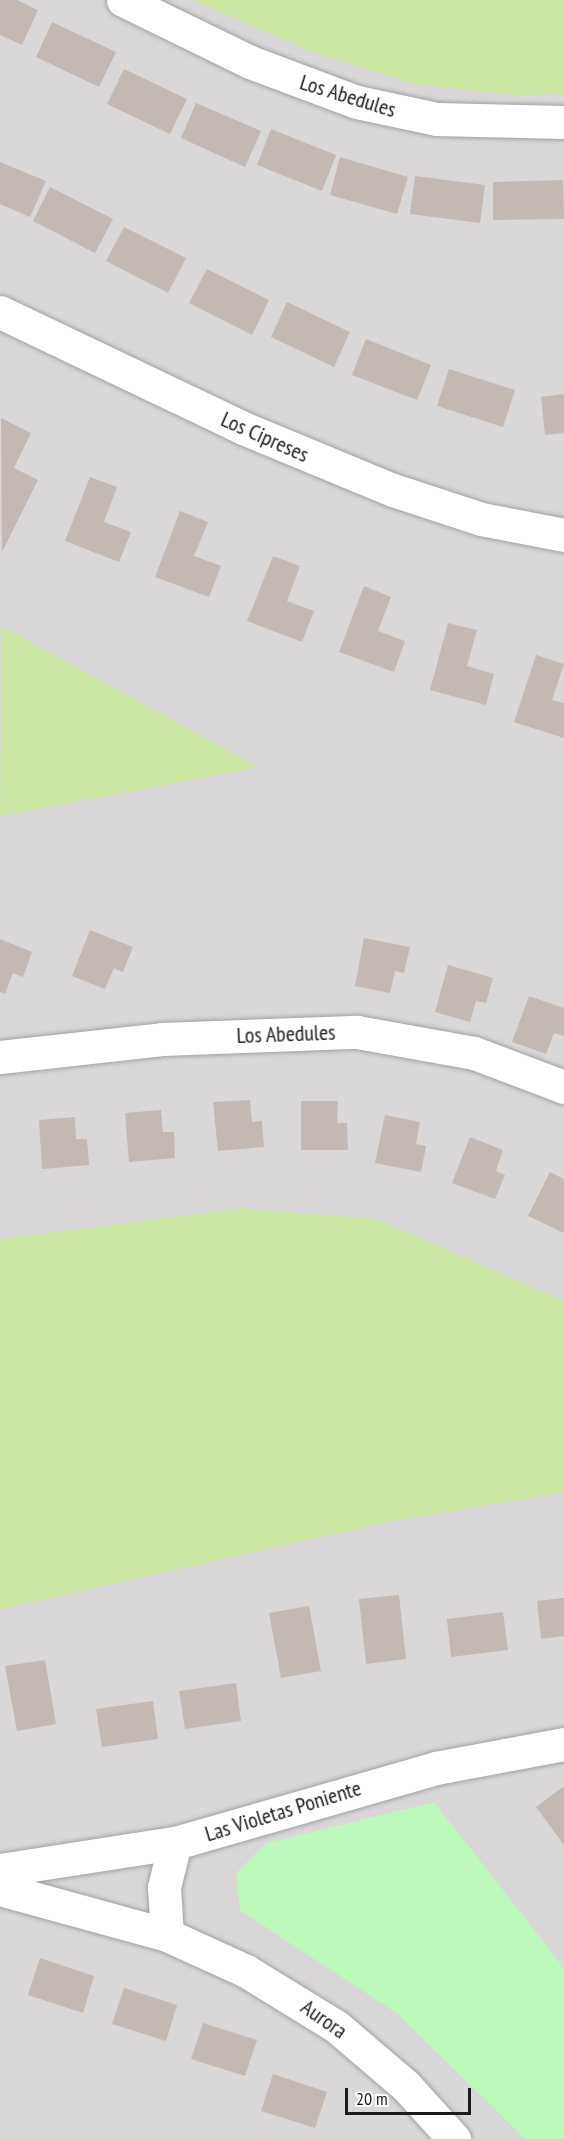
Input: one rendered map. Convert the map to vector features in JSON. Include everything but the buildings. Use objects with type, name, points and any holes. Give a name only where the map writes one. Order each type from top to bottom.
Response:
[{"type":"street","name":"Los Abedules","points":[[142,4],[249,62],[357,102],[446,120],[564,122]]},
{"type":"street","name":"Los Cipreses","points":[[0,312],[243,428],[393,490],[481,519],[556,529]]},
{"type":"street","name":"Los Abedules","points":[[0,1057],[162,1039],[357,1032],[474,1053],[564,1087]]},
{"type":"street","name":"Las Violetas Poniente","points":[[0,1870],[175,1843],[391,1780],[564,1743]]},
{"type":"street","points":[[167,1935],[164,1887],[175,1843]]},
{"type":"street","name":"Aurora","points":[[0,1888],[167,1935],[246,1971],[338,2027],[406,2086],[454,2139]]},
{"type":"shaded area","points":[[0,0],[564,0],[564,2139],[0,2139]]},
{"type":"green space","points":[[193,0],[564,0],[564,93],[525,96],[414,84],[310,51]]},
{"type":"green space","points":[[2,626],[258,767],[0,816]]},
{"type":"green space","points":[[242,1208],[377,1219],[564,1301],[564,1492],[397,1520],[0,1609],[0,1239]]},
{"type":"green space","points":[[434,1802],[564,1968],[564,2139],[525,2139],[399,2015],[240,1910],[236,1873],[266,1843]]}]
